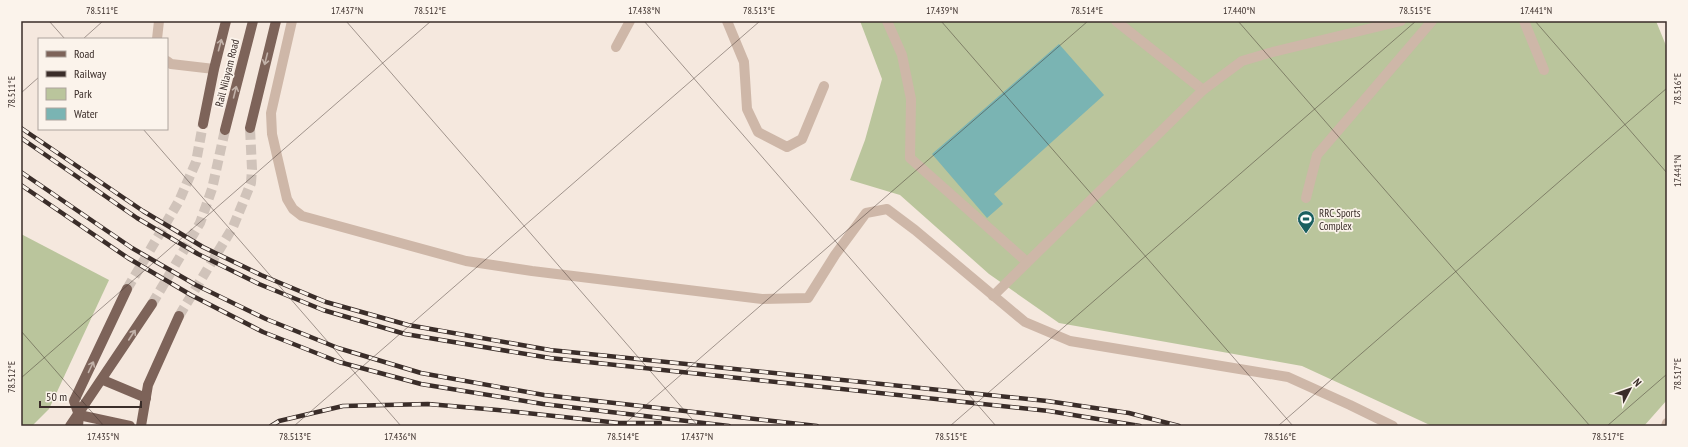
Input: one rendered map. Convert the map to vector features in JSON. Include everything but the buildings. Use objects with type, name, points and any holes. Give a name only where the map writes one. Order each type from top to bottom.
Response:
[{"type":"main road","name":"Rail Nilayam Road","points":[[203,124],[214,69],[226,21]]},
{"type":"main road","name":"Rail Nilayam Road","points":[[226,130],[253,21]]},
{"type":"main road","points":[[250,128],[276,21]]},
{"type":"main road","points":[[78,426],[79,415],[74,401],[128,289]]},
{"type":"main road","points":[[70,426],[103,380],[152,304]]},
{"type":"main road","points":[[141,426],[148,386],[179,316]]},
{"type":"main road","points":[[103,380],[146,398]]},
{"type":"main road","points":[[79,415],[130,426]]},
{"type":"street","points":[[157,38],[159,21]]},
{"type":"street","points":[[292,21],[271,113],[272,134],[287,199],[293,208],[302,216],[466,261],[532,271],[762,299],[808,298],[835,255],[866,213],[887,209],[915,230],[1025,322],[1070,342],[1288,377],[1393,426]]},
{"type":"street","points":[[616,47],[630,21]]},
{"type":"street","points":[[727,21],[744,62],[747,109],[758,132],[787,147],[802,139],[824,86]]},
{"type":"street","points":[[887,21],[902,55],[911,99],[910,158],[1027,262]]},
{"type":"street","points":[[1116,21],[1202,90]]},
{"type":"street","points":[[993,296],[1202,90],[1242,61],[1269,52],[1401,21]]},
{"type":"street","points":[[1306,198],[1317,155],[1432,21]]},
{"type":"street","points":[[1524,21],[1544,70]]},
{"type":"street","points":[[168,62],[171,64],[214,69]]},
{"type":"green space","name":"RRC Sports Complex","points":[[860,21],[1656,21],[1667,48],[1667,400],[1644,426],[1432,426],[1302,366],[1059,323],[989,274],[900,195],[850,180],[865,140],[882,79]]},
{"type":"green space","points":[[21,234],[109,280],[49,409],[32,426],[21,426]]},
{"type":"water","points":[[1059,44],[1104,95],[994,194],[1003,204],[987,218],[932,154]]},
{"type":"tunnel","points":[[127,289],[179,201],[196,162],[203,124]]},
{"type":"tunnel","points":[[179,316],[233,227],[251,183],[252,169],[250,128]]},
{"type":"tunnel","points":[[152,304],[200,223],[212,189],[225,130]]},
{"type":"railway","points":[[21,128],[143,211],[203,247],[261,275],[326,302],[408,325],[550,350],[1047,401],[1129,413],[1179,426]]},
{"type":"railway","points":[[21,138],[137,218],[198,254],[259,284],[323,310],[405,334],[550,358],[1049,411],[1140,426]]},
{"type":"railway","points":[[21,172],[132,248],[196,285],[266,319],[338,348],[421,373],[544,395],[817,426]]},
{"type":"railway","points":[[21,185],[128,258],[191,295],[263,332],[339,362],[421,384],[543,404],[729,426]]},
{"type":"railway","points":[[271,426],[279,421],[343,406],[428,404],[619,423],[660,423]]},
{"type":"place","name":"RRC Sports Complex","points":[[1306,234]]}]
